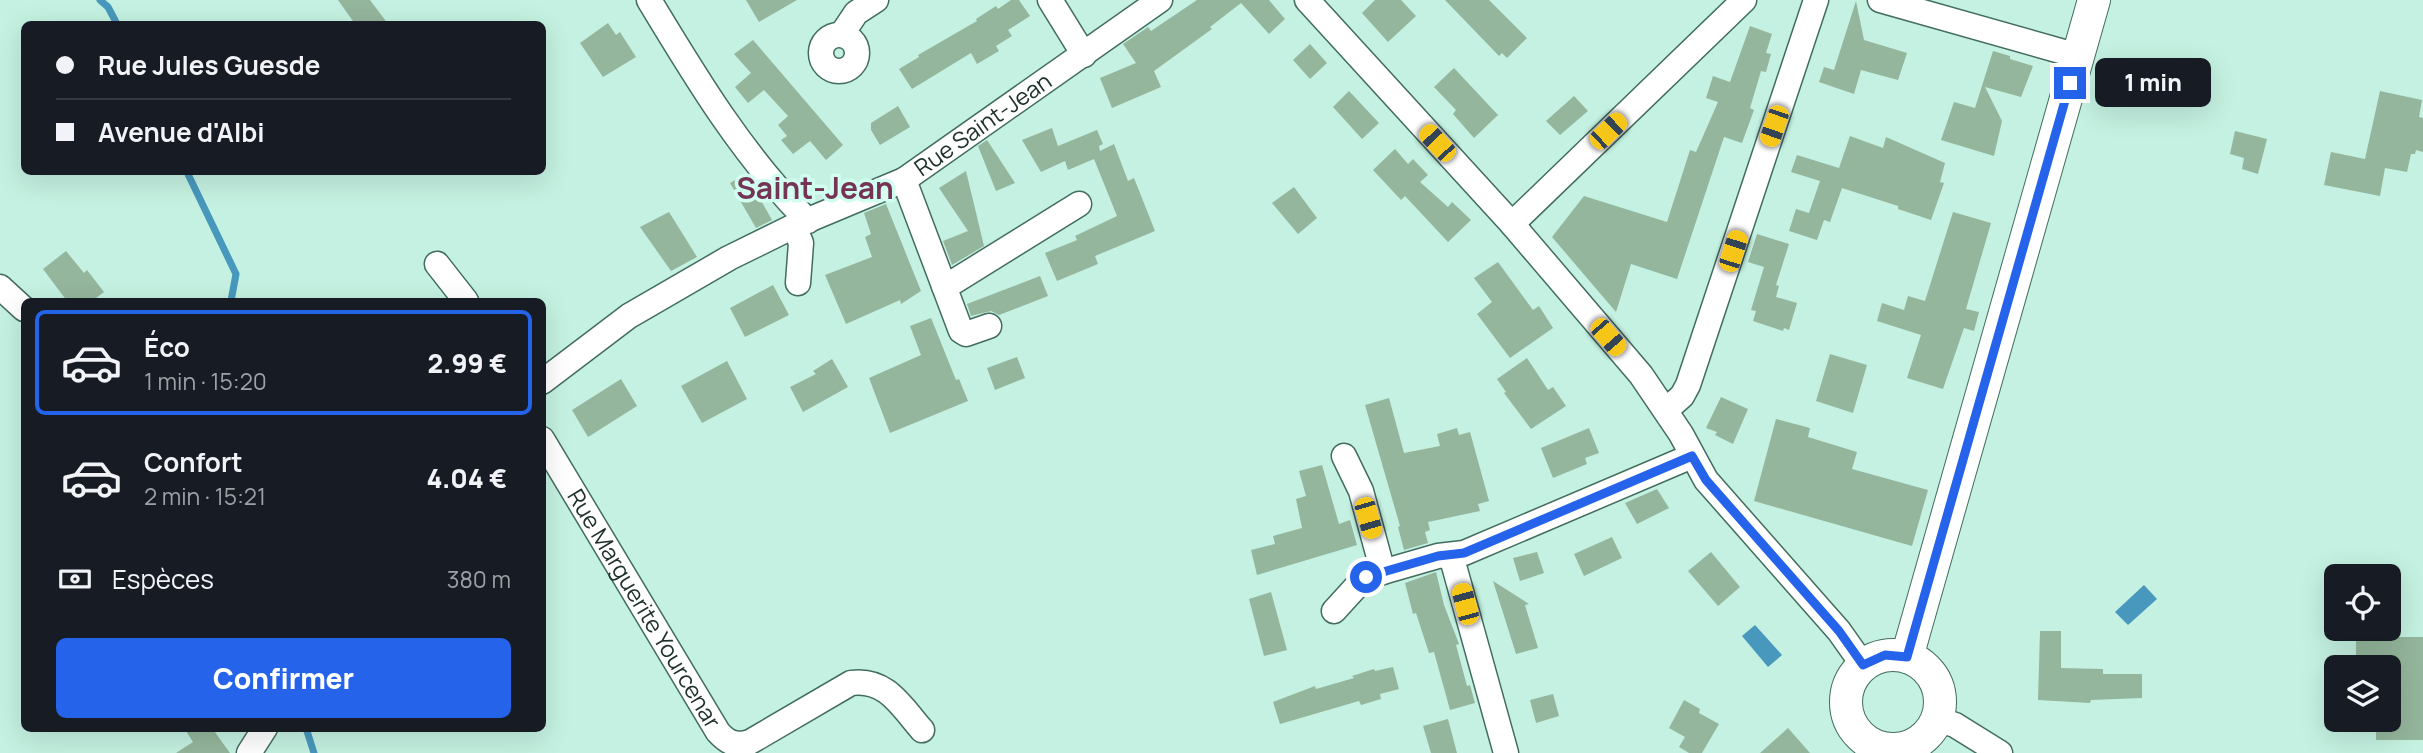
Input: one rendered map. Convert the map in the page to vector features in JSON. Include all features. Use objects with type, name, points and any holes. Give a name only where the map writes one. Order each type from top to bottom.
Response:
[{"type":"main road","points":[[1907,657],[2094,0]]},
{"type":"main road","points":[[1885,655],[1907,657],[1922,665],[1932,675],[1940,702],[1937,719],[1922,739],[1909,746],[1880,750],[1856,731],[1847,711],[1847,690],[1853,676],[1863,665],[1885,655]]},
{"type":"street","points":[[649,0],[694,76],[736,138],[801,223],[802,252],[798,283]]},
{"type":"street","points":[[842,34],[856,13],[876,0]]},
{"type":"street","points":[[1050,0],[1084,55]]},
{"type":"street","name":"Rue Saint-Jean","points":[[546,379],[629,316],[729,258],[801,223],[904,180],[1160,0]]},
{"type":"street","points":[[1307,0],[1511,224],[1641,375],[1706,480],[1839,631],[1863,665]]},
{"type":"street","points":[[1511,224],[1744,0]]},
{"type":"street","points":[[1665,410],[1682,396],[1688,385],[1816,0]]},
{"type":"street","points":[[1880,0],[2078,56]]},
{"type":"street","points":[[904,180],[961,331],[966,334],[989,326]]},
{"type":"street","points":[[944,286],[1079,204]]},
{"type":"street","points":[[438,264],[464,298]]},
{"type":"street","points":[[0,287],[21,306]]},
{"type":"street","name":"Rue Marguerite Yourcenar","points":[[546,446],[718,732],[724,747],[750,742],[851,683],[863,681],[876,684],[887,692],[922,730]]},
{"type":"street","points":[[1344,456],[1361,491],[1383,572]]},
{"type":"street","points":[[1335,611],[1366,577],[1438,556],[1464,553],[1692,456]]},
{"type":"street","points":[[1451,555],[1506,753]]},
{"type":"street","points":[[1937,719],[1955,725],[2000,753]]},
{"type":"street","points":[[249,753],[262,732]]},
{"type":"water","points":[[2144,585],[2157,599],[2128,625],[2115,612]]},
{"type":"water","points":[[1755,625],[1782,655],[1768,667],[1742,636]]},
{"type":"building","points":[[338,0],[370,0],[386,21],[353,21]]},
{"type":"building","points":[[746,0],[797,0],[759,22]]},
{"type":"building","points":[[1011,0],[1019,0],[1030,16],[1008,30],[1012,36],[996,46],[999,51],[977,64],[971,53],[912,89],[899,69],[977,21],[976,19],[996,6],[998,9]]},
{"type":"building","points":[[1197,0],[1269,0],[1285,19],[1269,34],[1241,3],[1210,27],[1212,29],[1154,71],[1161,87],[1112,108],[1100,78],[1136,63],[1123,44],[1148,27],[1151,31]]},
{"type":"building","points":[[1375,0],[1401,0],[1416,16],[1388,42],[1362,13]]},
{"type":"building","points":[[1445,0],[1489,0],[1527,38],[1507,58],[1502,53],[1499,56]]},
{"type":"building","points":[[1856,1],[1864,40],[1907,53],[1898,80],[1861,70],[1854,94],[1819,82],[1824,67],[1834,70]]},
{"type":"building","points":[[608,23],[616,35],[620,32],[636,57],[603,77],[580,43]]},
{"type":"building","points":[[1750,26],[1772,34],[1766,53],[1771,54],[1766,72],[1761,71],[1750,108],[1754,110],[1742,143],[1724,137],[1677,279],[1631,264],[1616,312],[1552,237],[1584,196],[1667,222],[1690,150],[1696,152],[1718,102],[1706,98],[1713,76],[1730,82]]},
{"type":"building","points":[[753,40],[843,145],[826,160],[810,141],[793,154],[781,140],[787,136],[778,125],[788,116],[764,90],[748,103],[735,87],[751,73],[734,54]]},
{"type":"building","points":[[1310,44],[1327,63],[1310,79],[1293,60]]},
{"type":"building","points":[[1993,51],[2033,66],[2021,97],[1985,87],[2002,121],[1994,156],[1941,140],[1954,102],[1975,108]]},
{"type":"building","points":[[1454,68],[1498,115],[1474,138],[1453,114],[1456,110],[1434,87]]},
{"type":"building","points":[[1349,91],[1379,123],[1362,139],[1333,107]]},
{"type":"building","points":[[2380,91],[2422,100],[2419,117],[2423,118],[2423,152],[2416,150],[2415,154],[2411,154],[2407,172],[2385,168],[2380,196],[2324,185],[2331,152],[2365,159]]},
{"type":"building","points":[[1574,96],[1588,111],[1560,135],[1546,121]]},
{"type":"building","points":[[898,106],[910,127],[880,145],[871,130],[871,123]]},
{"type":"building","points":[[1052,128],[1058,146],[1097,130],[1103,144],[1099,146],[1100,151],[1114,144],[1128,181],[1134,178],[1155,231],[1095,256],[1098,264],[1057,281],[1045,253],[1077,240],[1075,236],[1117,216],[1094,159],[1068,170],[1065,161],[1041,172],[1022,140]]},
{"type":"building","points":[[2235,131],[2267,139],[2258,174],[2242,169],[2244,158],[2230,154]]},
{"type":"building","points":[[1850,136],[1883,148],[1886,137],[1945,163],[1940,182],[1944,183],[1931,220],[1842,188],[1830,222],[1824,220],[1817,240],[1789,231],[1796,209],[1809,213],[1820,181],[1791,172],[1797,155],[1839,168]]},
{"type":"building","points":[[987,140],[1015,183],[996,191],[978,146]]},
{"type":"building","points":[[1395,149],[1408,164],[1413,159],[1428,175],[1420,182],[1448,207],[1452,202],[1471,220],[1448,242],[1405,196],[1401,200],[1373,170]]},
{"type":"building","points":[[966,171],[984,246],[952,265],[943,241],[968,231],[939,188]]},
{"type":"building","points":[[746,174],[772,220],[756,228],[730,183]]},
{"type":"building","points":[[1294,187],[1317,218],[1298,234],[1272,203]]},
{"type":"building","points":[[886,204],[921,291],[901,304],[900,300],[846,324],[825,275],[872,257],[865,237],[871,234],[864,213]]},
{"type":"building","points":[[669,212],[697,257],[671,271],[640,227]]},
{"type":"building","points":[[1953,212],[1991,223],[1966,309],[1979,312],[1974,331],[1964,328],[1943,389],[1907,378],[1921,335],[1877,321],[1882,303],[1904,310],[1908,296],[1925,301]]},
{"type":"building","points":[[1757,234],[1789,244],[1776,285],[1779,286],[1776,297],[1797,303],[1789,330],[1784,328],[1783,331],[1753,321],[1756,311],[1751,310],[1764,267],[1748,262]]},
{"type":"building","points":[[66,251],[84,273],[87,270],[104,292],[96,298],[65,298],[43,269]]},
{"type":"building","points":[[1498,262],[1533,310],[1539,306],[1553,328],[1510,358],[1477,314],[1492,302],[1474,278]]},
{"type":"building","points":[[1040,276],[1048,296],[999,315],[991,311],[971,316],[967,304]]},
{"type":"building","points":[[773,285],[789,315],[745,337],[730,308]]},
{"type":"building","points":[[931,318],[956,380],[959,379],[968,401],[890,433],[869,378],[921,355],[910,326]]},
{"type":"building","points":[[1830,354],[1867,365],[1853,413],[1816,401]]},
{"type":"building","points":[[1017,357],[1025,378],[995,390],[987,368]]},
{"type":"building","points":[[1527,358],[1548,390],[1553,387],[1566,406],[1531,429],[1497,379]]},
{"type":"building","points":[[832,359],[848,387],[803,412],[790,387],[816,374],[813,371]]},
{"type":"building","points":[[727,361],[747,399],[702,423],[681,386]]},
{"type":"building","points":[[621,379],[637,406],[588,437],[572,410]]},
{"type":"building","points":[[1721,397],[1748,409],[1733,444],[1715,435],[1717,432],[1706,428]]},
{"type":"building","points":[[1389,398],[1404,453],[1440,446],[1437,434],[1457,428],[1459,435],[1470,432],[1489,501],[1478,504],[1480,511],[1428,522],[1430,530],[1425,532],[1428,543],[1404,550],[1398,527],[1400,526],[1365,405]]},
{"type":"building","points":[[1776,419],[1810,428],[1808,437],[1857,452],[1852,469],[1928,490],[1912,546],[1754,501]]},
{"type":"building","points":[[1589,428],[1599,453],[1585,458],[1587,464],[1553,478],[1541,448]]},
{"type":"building","points":[[1322,465],[1339,524],[1350,520],[1357,545],[1257,575],[1251,550],[1275,544],[1273,536],[1302,528],[1296,499],[1306,496],[1299,471]]},
{"type":"building","points":[[1657,489],[1669,508],[1637,524],[1625,503]]},
{"type":"building","points":[[1612,537],[1622,558],[1584,576],[1574,554]]},
{"type":"building","points":[[1537,552],[1544,573],[1520,581],[1513,558]]},
{"type":"building","points":[[1711,552],[1740,587],[1718,606],[1688,571]]},
{"type":"building","points":[[1436,572],[1444,605],[1459,644],[1456,645],[1467,686],[1470,685],[1475,703],[1450,710],[1434,652],[1429,653],[1416,613],[1413,614],[1405,583]]},
{"type":"building","points":[[1493,581],[1529,604],[1525,605],[1538,648],[1516,654]]},
{"type":"building","points":[[1271,592],[1287,650],[1264,656],[1249,599]]},
{"type":"building","points":[[2040,631],[2061,631],[2061,668],[2103,669],[2103,674],[2142,674],[2142,698],[2091,700],[2090,703],[2038,700]]},
{"type":"building","points":[[2401,637],[2423,637],[2423,740],[2376,740],[2376,732],[2401,732],[2401,655],[2356,655],[2356,641],[2401,641]]},
{"type":"building","points":[[1393,667],[1399,689],[1380,694],[1381,699],[1361,705],[1359,701],[1280,724],[1273,702],[1315,686],[1316,689],[1374,669]]},
{"type":"building","points":[[1553,694],[1559,716],[1536,723],[1530,700]]},
{"type":"building","points":[[1684,700],[1700,709],[1699,713],[1719,724],[1702,753],[1689,753],[1679,747],[1685,737],[1669,728]]},
{"type":"building","points":[[1448,719],[1457,753],[1431,753],[1423,726]]},
{"type":"building","points":[[1788,728],[1810,753],[1760,753]]},
{"type":"building","points":[[187,732],[215,732],[230,753],[176,753],[193,742]]},
{"type":"waterway","points":[[100,0],[108,7],[115,21]]},
{"type":"waterway","points":[[188,175],[236,274],[232,298]]},
{"type":"waterway","points":[[307,732],[314,753]]},
{"type":"district","name":"Saint-Jean","points":[[815,189]]},
{"type":"route","points":[[1366,577],[1438,556],[1464,553],[1692,456],[1706,480],[1839,631],[1863,665],[1885,655],[1907,657],[2070,83]]}]
